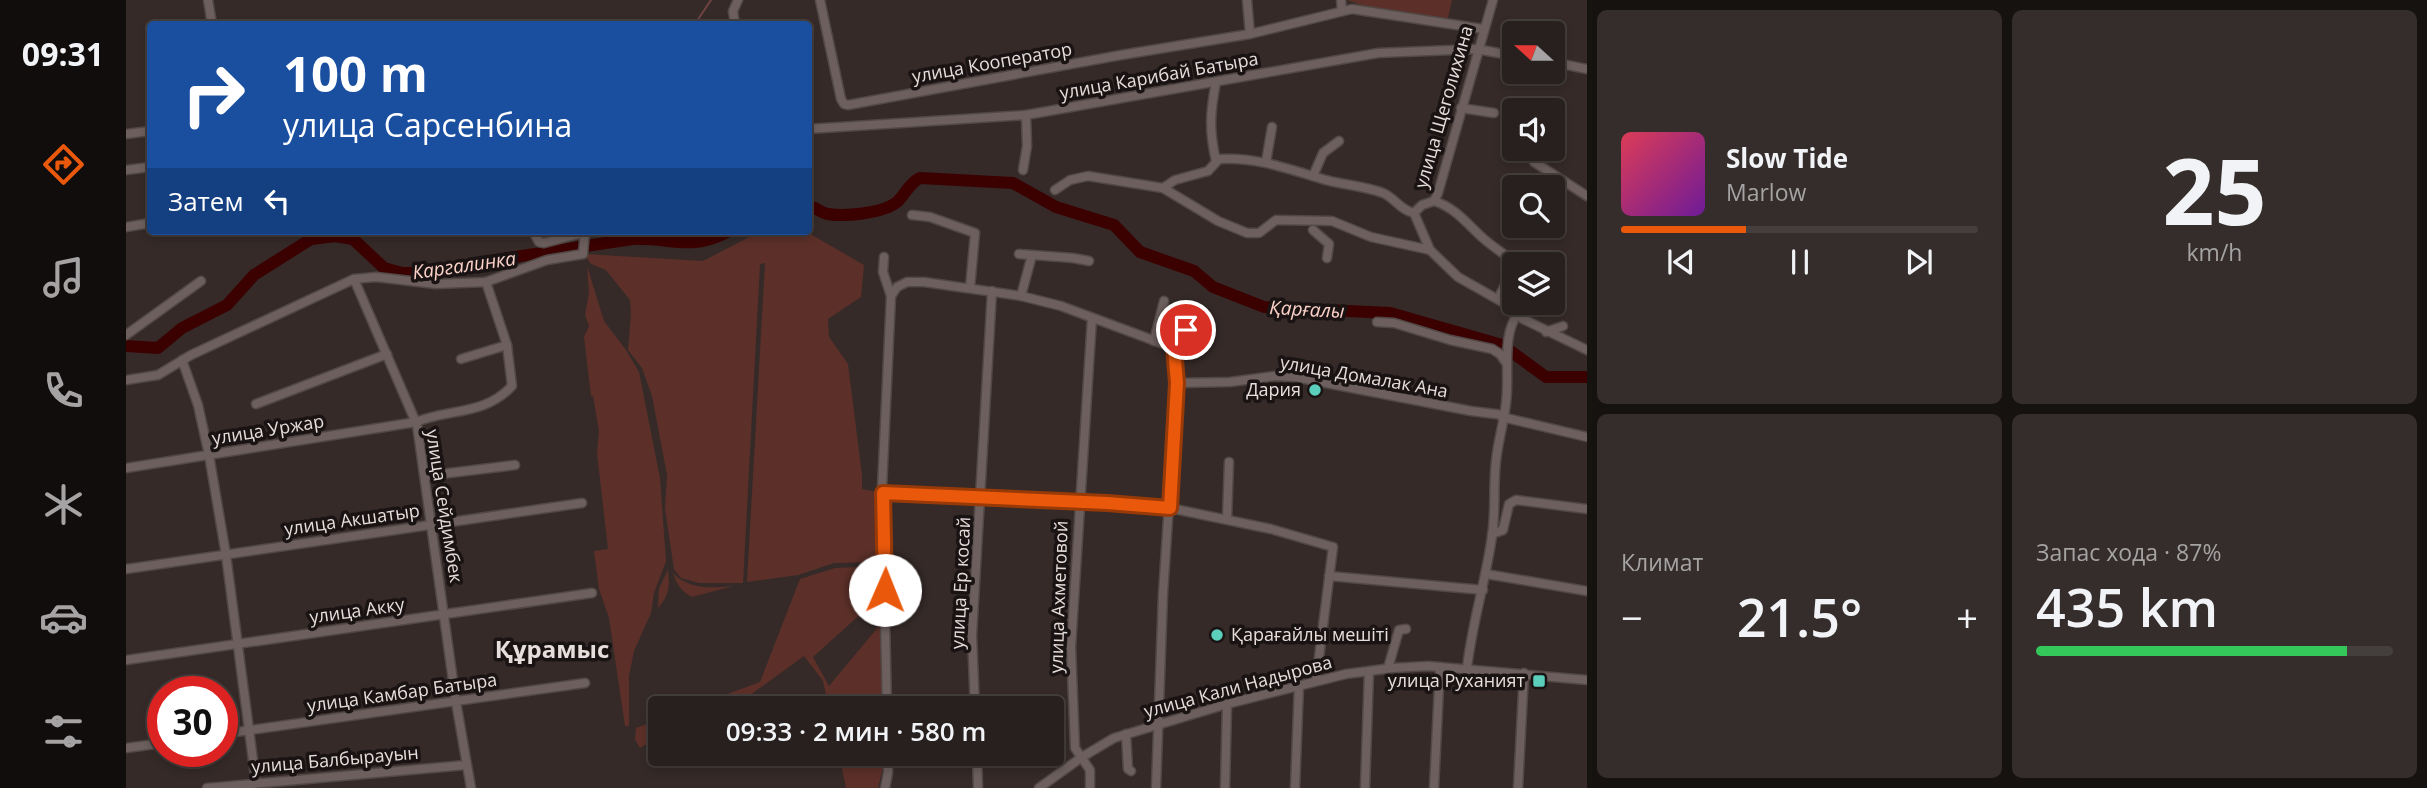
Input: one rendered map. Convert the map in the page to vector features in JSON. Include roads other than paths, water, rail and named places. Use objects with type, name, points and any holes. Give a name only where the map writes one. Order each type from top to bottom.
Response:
[{"type":"street","points":[[208,0],[212,21]]},
{"type":"street","points":[[735,21],[733,11],[738,0]]},
{"type":"street","name":"улица Кооператор","points":[[820,0],[842,99],[844,104],[848,105],[1250,34],[1352,9],[1483,29]]},
{"type":"street","points":[[1247,0],[1250,34]]},
{"type":"street","points":[[1340,0],[1342,11]]},
{"type":"street","name":"улица Щеголихина","points":[[1414,213],[1422,205],[1434,201],[1443,178],[1477,49],[1493,0]]},
{"type":"street","name":"улица Карибай Батыра","points":[[812,130],[1026,115],[1378,53],[1477,49],[1502,54]]},
{"type":"street","points":[[1565,65],[1587,69]]},
{"type":"street","points":[[1216,82],[1210,138],[1216,161]]},
{"type":"street","points":[[1461,108],[1494,113]]},
{"type":"street","points":[[1023,170],[1027,146],[1026,115]]},
{"type":"street","points":[[1266,162],[1272,127]]},
{"type":"street","points":[[126,134],[147,131]]},
{"type":"street","points":[[1313,176],[1323,153],[1339,141]]},
{"type":"street","points":[[1163,188],[1175,180],[1208,171],[1216,161],[1229,158],[1266,162],[1385,194],[1399,207],[1414,213],[1430,250],[1458,277],[1498,299],[1546,332],[1587,350]]},
{"type":"street","points":[[1534,162],[1587,196]]},
{"type":"street","points":[[126,170],[147,167]]},
{"type":"street","points":[[1055,190],[1070,180],[1088,176],[1163,188],[1218,221],[1247,233],[1259,233],[1276,220],[1313,228],[1332,221],[1371,237],[1430,250]]},
{"type":"street","points":[[1434,201],[1444,204],[1466,219],[1471,227],[1502,252]]},
{"type":"street","points":[[912,215],[930,217],[975,233],[970,288]]},
{"type":"street","points":[[126,227],[147,224]]},
{"type":"street","points":[[1313,228],[1329,244],[1328,258]]},
{"type":"street","points":[[126,380],[158,374],[182,360],[354,279],[376,276],[436,284],[486,282],[547,260],[583,254],[585,238],[544,243],[539,242],[535,235]]},
{"type":"street","points":[[1019,254],[1089,261]]},
{"type":"street","points":[[1021,296],[1032,255]]},
{"type":"street","points":[[884,257],[883,272],[891,296],[883,493],[887,696]]},
{"type":"street","name":"улица Сейдимбек","points":[[354,279],[416,422],[471,788]]},
{"type":"street","points":[[126,335],[201,281]]},
{"type":"street","name":"улица Уржар","points":[[126,468],[416,422],[426,417],[462,412],[501,398],[512,386],[507,345],[486,282]]},
{"type":"street","points":[[891,296],[897,287],[907,282],[1021,296],[1061,306],[1174,348]]},
{"type":"street","name":"улица Ер косай","points":[[974,696],[972,635],[992,291]]},
{"type":"street","points":[[1498,299],[1502,291]]},
{"type":"street","points":[[1154,341],[1164,301]]},
{"type":"street","points":[[1467,668],[1492,534],[1496,460],[1506,403],[1511,323],[1521,317]]},
{"type":"street","name":"улица Ахметовой","points":[[1090,788],[1090,771],[1075,748],[1071,647],[1092,318]]},
{"type":"street","points":[[1377,321],[1492,349],[1500,354],[1508,367]]},
{"type":"street","points":[[1546,332],[1563,326]]},
{"type":"street","points":[[1156,788],[1176,378],[1174,348],[1186,330]]},
{"type":"street","points":[[461,359],[507,345]]},
{"type":"street","points":[[257,404],[387,354]]},
{"type":"street","points":[[182,360],[198,405],[209,455],[239,644],[256,782]]},
{"type":"street","name":"улица Домалак Ана","points":[[1176,378],[1230,382],[1275,376],[1296,377],[1503,416],[1587,437]]},
{"type":"street","points":[[1227,519],[1228,462]]},
{"type":"street","points":[[425,476],[515,465]]},
{"type":"street","points":[[883,493],[981,496],[1170,508],[1227,519],[1333,547],[1316,681]]},
{"type":"street","points":[[1492,534],[1503,530],[1509,504],[1516,500],[1587,509]]},
{"type":"street","name":"улица Акшатыр","points":[[126,569],[582,503]]},
{"type":"street","points":[[1486,574],[1587,591]]},
{"type":"street","points":[[1329,576],[1483,590]]},
{"type":"street","name":"улица Акку","points":[[126,660],[592,593]]},
{"type":"street","points":[[1388,668],[1399,630],[1406,629]]},
{"type":"street","points":[[1434,788],[1440,667]]},
{"type":"street","name":"улица Кали Надырова","points":[[1040,788],[1082,757],[1114,738],[1158,723],[1316,681],[1388,668],[1440,667],[1587,680]]},
{"type":"street","points":[[1364,788],[1369,671]]},
{"type":"street","points":[[1518,788],[1524,673]]},
{"type":"street","name":"улица Камбар Батыра","points":[[238,732],[585,683]]},
{"type":"street","points":[[1295,788],[1299,685]]},
{"type":"street","points":[[1225,788],[1227,704]]},
{"type":"street","points":[[1126,734],[1128,769],[1131,771]]},
{"type":"street","points":[[126,748],[147,745]]},
{"type":"street","name":"улица Балбырауын","points":[[207,788],[466,765]]},
{"type":"street","points":[[885,788],[888,766]]},
{"type":"street","points":[[977,766],[978,788]]},
{"type":"waterway","points":[[697,21],[711,0]]},
{"type":"waterway","name":"Қарғалы","points":[[812,207],[835,215],[874,211],[897,202],[920,178],[1013,183],[1056,207],[1114,225],[1140,252],[1194,271],[1213,287],[1264,307],[1390,313],[1502,345],[1546,377],[1587,377]]},
{"type":"waterway","name":"Каргалинка","points":[[126,346],[158,348],[182,328],[227,305],[254,275],[311,239],[335,236],[353,239],[384,268],[402,273],[433,273],[482,262],[632,239],[692,242],[720,235]]},
{"type":"place","name":"Дария","points":[[1315,390]]},
{"type":"place","name":"Қарағайлы мешіті","points":[[1217,635]]},
{"type":"place","name":"улица Руханият","points":[[1539,681]]},
{"type":"district","name":"Құрамыс","points":[[552,650]]}]
